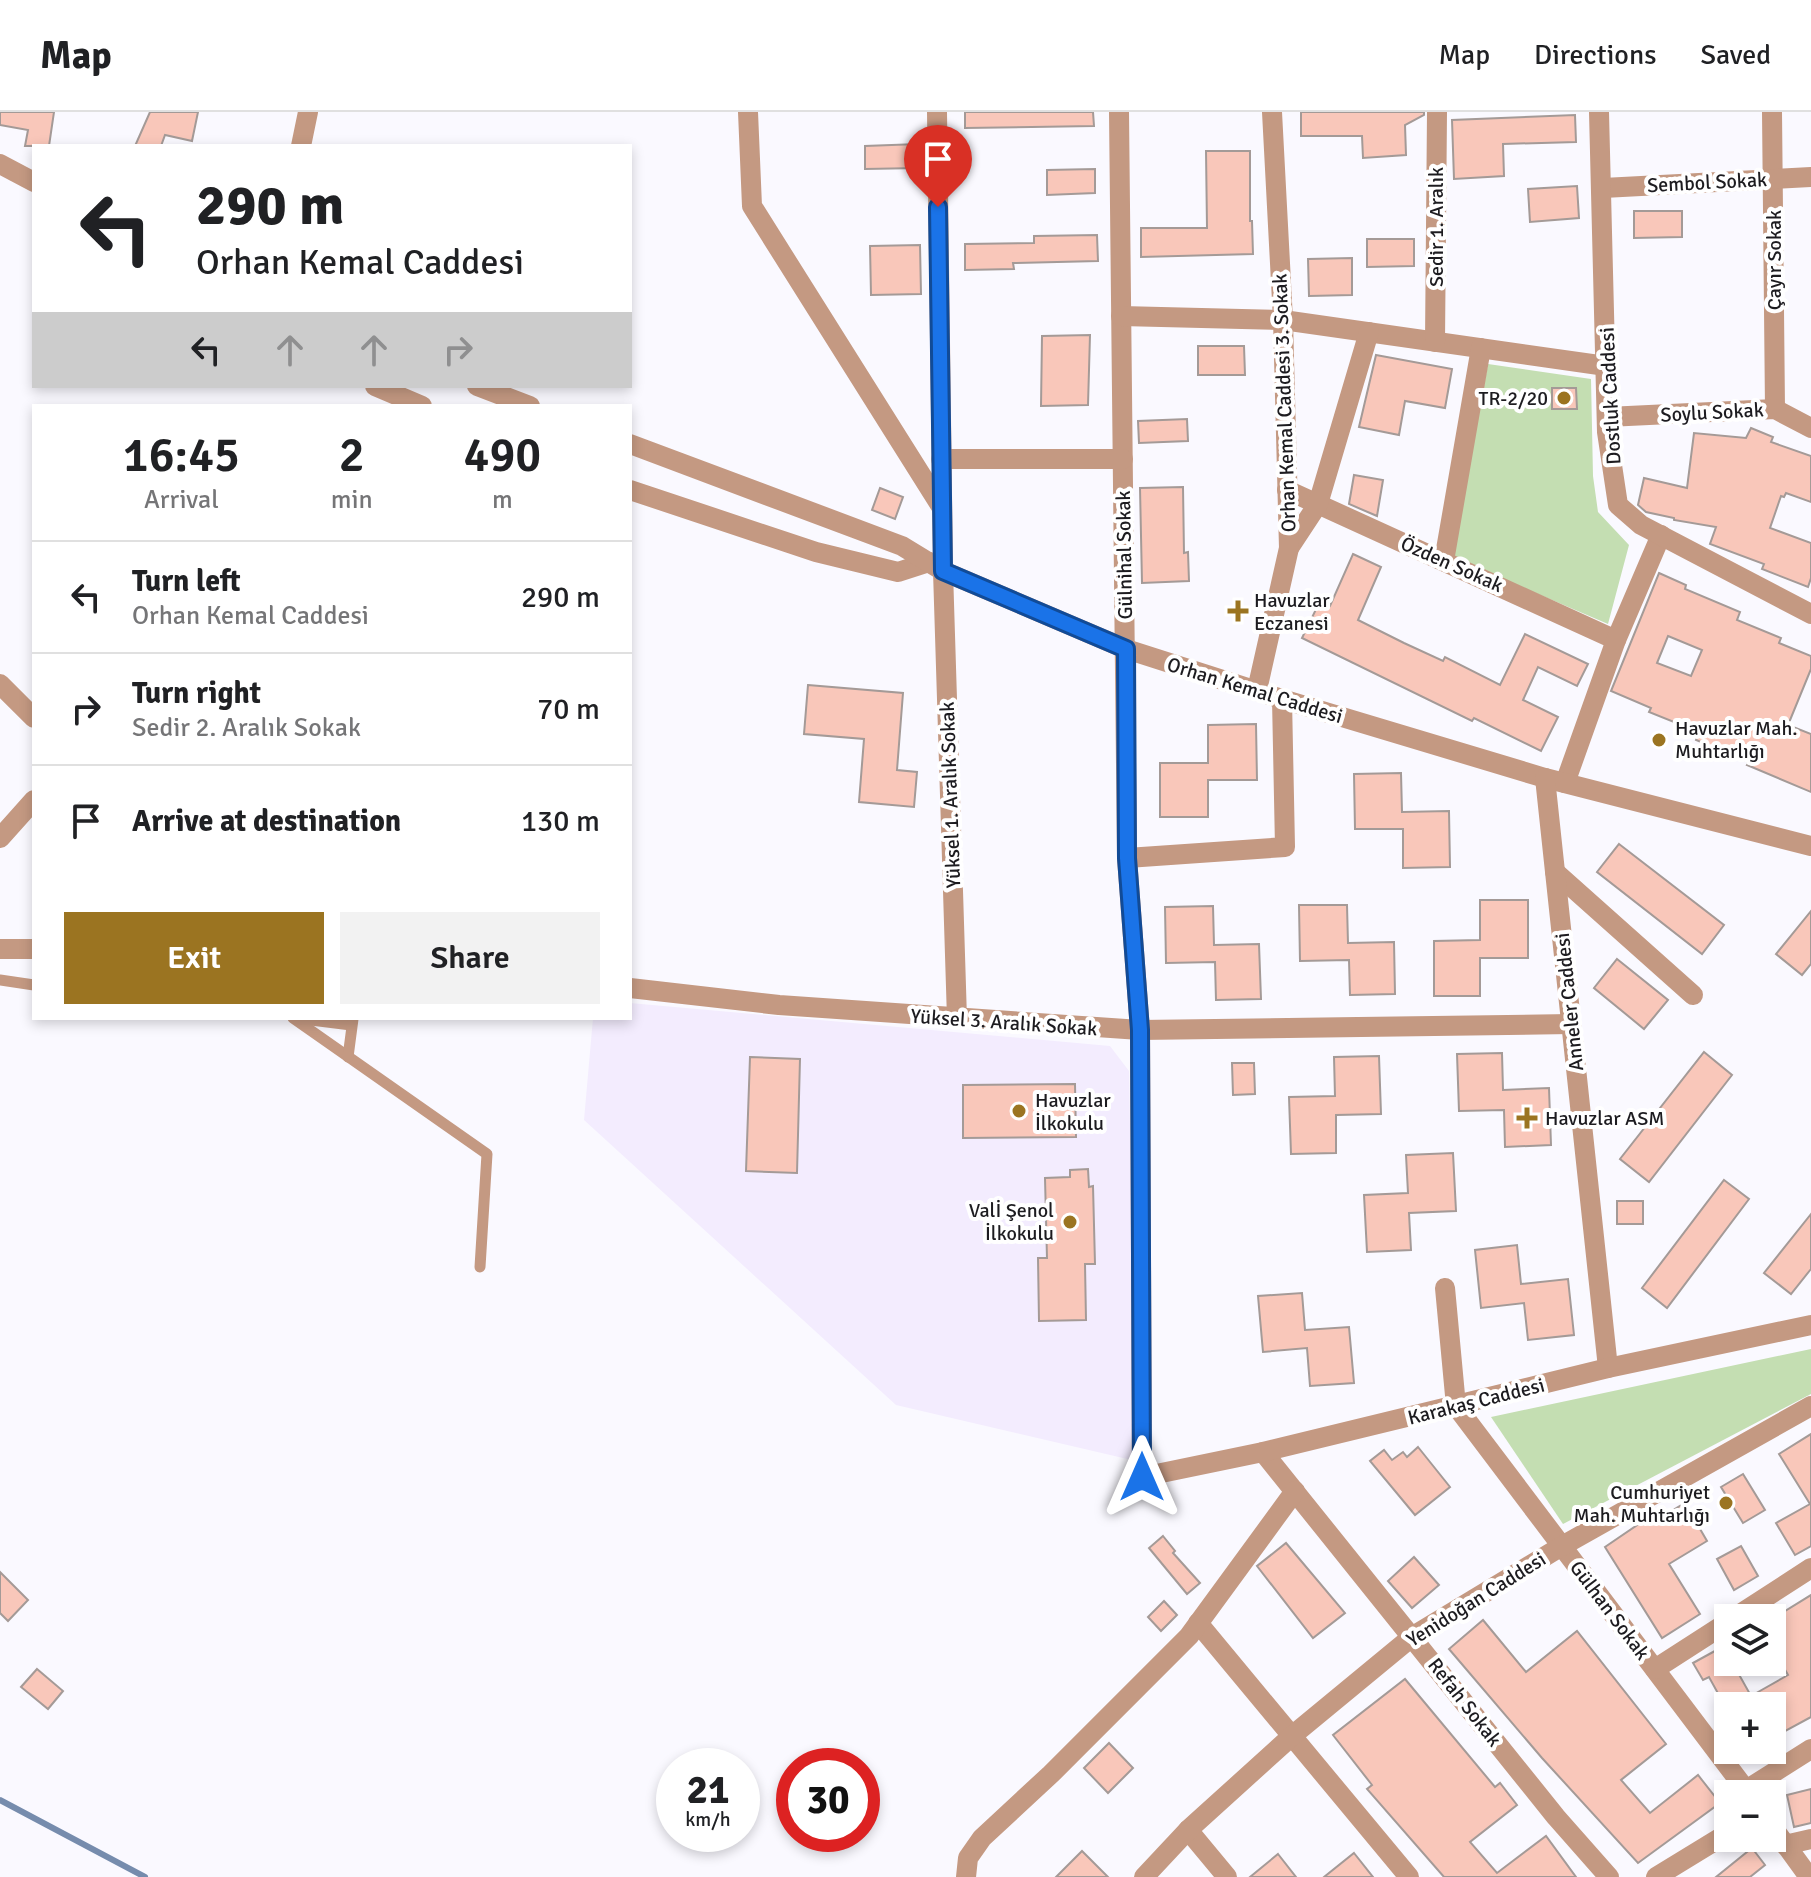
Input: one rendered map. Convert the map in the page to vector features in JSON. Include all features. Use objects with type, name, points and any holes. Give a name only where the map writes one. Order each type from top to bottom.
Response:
[{"type":"street","points":[[301,144],[308,112]]},
{"type":"street","points":[[748,112],[752,206],[942,508]]},
{"type":"street","name":"Yüksel 1. Aralık Sokak","points":[[937,112],[942,508],[936,566],[957,1019]]},
{"type":"street","name":"Gülnihal Sokak","points":[[1119,112],[1127,858],[1140,1030],[1142,1477]]},
{"type":"street","name":"Orhan Kemal Caddesi 3. Sokak","points":[[1257,690],[1289,548],[1283,320],[1272,112]]},
{"type":"street","name":"Sedir 1. Aralık","points":[[1435,342],[1437,112]]},
{"type":"street","name":"Dostluk Caddesi","points":[[1599,112],[1607,417],[1618,505],[1641,525],[1811,614]]},
{"type":"street","name":"Çayır Sokak","points":[[1772,112],[1775,409]]},
{"type":"street","points":[[0,164],[32,181]]},
{"type":"street","name":"Sembol Sokak","points":[[1603,188],[1811,177]]},
{"type":"street","points":[[1121,316],[1283,320],[1606,366]]},
{"type":"street","points":[[1289,548],[1318,504],[1369,332]]},
{"type":"street","points":[[1444,561],[1481,348]]},
{"type":"street","points":[[380,388],[417,404]]},
{"type":"street","points":[[482,388],[525,404]]},
{"type":"street","name":"Soylu Sokak","points":[[1607,417],[1775,409],[1811,428]]},
{"type":"street","name":"Orhan Kemal Caddesi","points":[[632,445],[902,546],[936,566],[1126,649],[1555,781],[1811,846]]},
{"type":"street","points":[[941,459],[1123,459]]},
{"type":"street","name":"Özden Sokak","points":[[1287,490],[1616,640]]},
{"type":"street","points":[[632,491],[816,552],[898,572],[936,566]]},
{"type":"street","points":[[1555,781],[1661,535]]},
{"type":"street","points":[[0,684],[32,716]]},
{"type":"street","points":[[1127,858],[1285,847],[1282,699]]},
{"type":"street","name":"Anneler Caddesi","points":[[1555,781],[1555,872],[1608,1368]]},
{"type":"street","points":[[0,838],[32,802]]},
{"type":"street","points":[[1555,872],[1693,995]]},
{"type":"street","points":[[0,949],[32,949]]},
{"type":"street","name":"Yüksel 3. Aralık Sokak","points":[[632,988],[779,1005],[1140,1030],[1571,1024]]},
{"type":"street","points":[[1445,1288],[1456,1406]]},
{"type":"street","name":"Karakaş Caddesi","points":[[1142,1477],[1263,1452],[1608,1368],[1811,1325]]},
{"type":"street","name":"Gülhan Sokak","points":[[1456,1406],[1738,1780]]},
{"type":"street","name":"Yenidoğan Caddesi","points":[[1144,1877],[1188,1830],[1293,1735],[1413,1636],[1562,1546],[1811,1406]]},
{"type":"street","name":"Refah Sokak","points":[[1263,1452],[1556,1817],[1609,1877]]},
{"type":"street","points":[[966,1877],[968,1858],[982,1838],[1189,1636],[1295,1491]]},
{"type":"street","points":[[1756,1604],[1811,1568]]},
{"type":"street","points":[[1198,1623],[1409,1877]]},
{"type":"street","points":[[1655,1669],[1714,1631]]},
{"type":"street","points":[[1765,1780],[1811,1749]]},
{"type":"street","points":[[1188,1830],[1227,1877]]},
{"type":"street","points":[[1786,1845],[1811,1839]]},
{"type":"street","points":[[1656,1877],[1714,1842]]},
{"type":"street","points":[[1786,1846],[1809,1877]]},
{"type":"lane","points":[[0,980],[32,985]]},
{"type":"lane","points":[[296,1020],[487,1154],[480,1267]]},
{"type":"lane","points":[[322,1020],[352,1022],[348,1057]]},
{"type":"shaded area","points":[[632,1003],[1110,1046],[1129,1071],[1136,1461],[896,1405],[584,1120],[593,1020],[632,1020]]},
{"type":"green space","points":[[1488,364],[1591,379],[1593,476],[1598,512],[1629,545],[1608,624],[1452,557]]},
{"type":"green space","points":[[1811,1349],[1811,1394],[1563,1524],[1491,1417]]},
{"type":"building","points":[[0,112],[54,112],[49,144],[25,146],[28,130],[0,125]]},
{"type":"building","points":[[150,112],[198,112],[192,141],[165,135],[162,144],[136,144]]},
{"type":"building","points":[[965,112],[1093,112],[1094,126],[965,128]]},
{"type":"building","points":[[1301,112],[1424,112],[1424,115],[1405,125],[1406,155],[1363,158],[1362,136],[1301,136]]},
{"type":"building","points":[[1575,115],[1576,142],[1503,144],[1504,176],[1454,179],[1452,120]]},
{"type":"building","points":[[918,144],[919,168],[865,169],[865,146]]},
{"type":"building","points":[[1206,151],[1250,151],[1253,254],[1141,257],[1141,228],[1207,228]]},
{"type":"building","points":[[1095,169],[1095,193],[1047,195],[1047,170]]},
{"type":"building","points":[[1577,186],[1579,218],[1530,222],[1528,189]]},
{"type":"building","points":[[1634,211],[1682,211],[1682,237],[1634,238]]},
{"type":"building","points":[[1097,235],[1098,261],[1013,263],[1014,269],[965,270],[965,244],[1034,243],[1034,236]]},
{"type":"building","points":[[1367,239],[1414,239],[1414,266],[1367,267]]},
{"type":"building","points":[[920,245],[921,294],[871,295],[870,246]]},
{"type":"building","points":[[1352,258],[1352,295],[1309,296],[1308,259]]},
{"type":"building","points":[[1090,335],[1088,405],[1041,406],[1042,336]]},
{"type":"building","points":[[1198,346],[1244,346],[1245,375],[1198,375]]},
{"type":"building","points":[[1376,355],[1452,369],[1445,408],[1405,401],[1399,435],[1359,427]]},
{"type":"building","name":"TR-2/20","points":[[1552,388],[1576,388],[1577,409],[1552,409]]},
{"type":"building","points":[[1187,419],[1188,441],[1139,443],[1138,421]]},
{"type":"building","points":[[1751,428],[1773,437],[1771,442],[1811,456],[1811,502],[1786,493],[1784,497],[1781,496],[1770,528],[1811,543],[1808,587],[1762,569],[1764,564],[1710,544],[1716,527],[1674,520],[1646,512],[1638,505],[1644,478],[1687,488],[1694,433],[1746,438]]},
{"type":"building","points":[[1354,475],[1383,480],[1377,516],[1349,504]]},
{"type":"building","points":[[1183,487],[1184,553],[1188,552],[1189,581],[1142,583],[1140,488]]},
{"type":"building","points":[[880,488],[903,497],[895,519],[872,510]]},
{"type":"building","points":[[1353,554],[1381,567],[1358,620],[1404,643],[1443,661],[1445,657],[1500,685],[1525,634],[1588,664],[1577,686],[1538,667],[1523,700],[1558,717],[1541,751],[1302,638],[1320,601],[1330,606]]},
{"type":"building","points":[[1659,573],[1686,585],[1685,589],[1740,612],[1737,620],[1781,638],[1779,643],[1811,656],[1811,669],[1788,725],[1811,734],[1811,792],[1696,740],[1699,732],[1649,712],[1651,708],[1611,691]],"holes":[[[1668,636],[1702,650],[1691,676],[1657,663]]]},
{"type":"building","points":[[808,685],[903,693],[897,770],[917,772],[914,807],[859,802],[864,739],[804,734]]},
{"type":"building","points":[[1256,724],[1257,780],[1208,780],[1208,817],[1160,817],[1160,763],[1208,763],[1208,725]]},
{"type":"building","points":[[1401,773],[1402,812],[1449,811],[1450,867],[1403,868],[1403,829],[1355,829],[1354,774]]},
{"type":"building","points":[[1619,844],[1724,925],[1702,954],[1597,872]]},
{"type":"building","points":[[1480,900],[1528,900],[1528,958],[1480,958],[1480,996],[1434,996],[1434,941],[1480,940]]},
{"type":"building","points":[[1299,905],[1347,905],[1348,943],[1394,942],[1395,994],[1350,995],[1349,960],[1300,961]]},
{"type":"building","points":[[1213,906],[1214,945],[1259,944],[1261,999],[1216,1000],[1215,962],[1166,963],[1165,907]]},
{"type":"building","points":[[1811,911],[1811,964],[1802,975],[1776,954]]},
{"type":"building","points":[[1617,959],[1668,1000],[1644,1029],[1594,988]]},
{"type":"building","points":[[1704,1052],[1732,1075],[1649,1182],[1620,1159]]},
{"type":"building","points":[[1502,1053],[1503,1090],[1549,1088],[1551,1145],[1505,1147],[1504,1110],[1459,1111],[1457,1054]]},
{"type":"building","points":[[1379,1056],[1381,1114],[1336,1115],[1336,1153],[1291,1154],[1289,1097],[1335,1096],[1334,1057]]},
{"type":"building","points":[[750,1057],[800,1059],[797,1173],[746,1171]]},
{"type":"building","points":[[1232,1063],[1254,1063],[1255,1094],[1233,1095]]},
{"type":"building","name":"Havuzlar İlkokulu","points":[[1075,1084],[1076,1137],[963,1138],[963,1085]]},
{"type":"building","points":[[1453,1153],[1456,1211],[1409,1213],[1411,1250],[1367,1252],[1364,1195],[1408,1193],[1406,1155]]},
{"type":"building","name":"Valİ Şenol İlkokulu","points":[[1088,1169],[1089,1187],[1093,1186],[1095,1264],[1085,1264],[1086,1320],[1039,1321],[1038,1258],[1047,1258],[1045,1178],[1070,1177],[1070,1170]]},
{"type":"building","points":[[1724,1180],[1749,1199],[1667,1308],[1642,1288]]},
{"type":"building","points":[[1617,1201],[1643,1201],[1643,1224],[1617,1224]]},
{"type":"building","points":[[1811,1214],[1811,1269],[1791,1294],[1764,1273]]},
{"type":"building","points":[[1517,1245],[1521,1284],[1568,1279],[1574,1335],[1528,1340],[1524,1303],[1481,1308],[1475,1250]]},
{"type":"building","points":[[1302,1293],[1305,1330],[1349,1327],[1354,1383],[1310,1386],[1307,1348],[1263,1352],[1258,1296]]},
{"type":"building","points":[[1811,1434],[1811,1546],[1795,1555],[1776,1523],[1810,1504],[1779,1454]]},
{"type":"building","points":[[1418,1447],[1450,1487],[1415,1515],[1370,1461],[1384,1450],[1392,1460],[1403,1452],[1407,1457]]},
{"type":"building","points":[[1743,1474],[1765,1510],[1743,1523],[1721,1487]]},
{"type":"building","points":[[1685,1503],[1707,1541],[1669,1564],[1700,1614],[1662,1638],[1605,1547],[1649,1517],[1653,1522]]},
{"type":"building","points":[[1163,1536],[1175,1551],[1173,1553],[1200,1583],[1187,1594],[1149,1548]]},
{"type":"building","points":[[1286,1543],[1345,1613],[1313,1638],[1257,1566]]},
{"type":"building","points":[[1741,1546],[1758,1576],[1734,1590],[1717,1559]]},
{"type":"building","points":[[1414,1557],[1439,1585],[1412,1608],[1388,1581]]},
{"type":"building","points":[[0,1572],[28,1600],[8,1621],[0,1613]]},
{"type":"building","points":[[1811,1595],[1811,1717],[1786,1730],[1786,1692],[1758,1692],[1788,1675],[1786,1610]]},
{"type":"building","points":[[1164,1601],[1177,1615],[1161,1631],[1148,1617]]},
{"type":"building","points":[[1483,1620],[1526,1672],[1577,1631],[1666,1744],[1621,1780],[1650,1813],[1698,1775],[1714,1795],[1714,1807],[1638,1863],[1542,1758],[1449,1649]]},
{"type":"building","points":[[1714,1651],[1714,1676],[1740,1676],[1749,1692],[1717,1692],[1709,1677],[1703,1680],[1693,1663]]},
{"type":"building","points":[[37,1669],[63,1691],[48,1709],[21,1687]]},
{"type":"building","points":[[1405,1679],[1495,1787],[1500,1783],[1517,1805],[1470,1842],[1497,1873],[1546,1836],[1576,1877],[1444,1877],[1367,1789],[1372,1785],[1333,1735]]},
{"type":"building","points":[[1109,1743],[1133,1768],[1108,1793],[1084,1768]]},
{"type":"building","points":[[1811,1789],[1811,1823],[1794,1827],[1787,1795]]},
{"type":"building","points":[[1082,1851],[1108,1877],[1056,1877]]},
{"type":"building","points":[[1747,1852],[1755,1852],[1765,1865],[1750,1877],[1716,1877]]},
{"type":"building","points":[[1354,1853],[1373,1877],[1324,1877]]},
{"type":"building","points":[[1278,1854],[1296,1877],[1250,1877]]},
{"type":"waterway","points":[[0,1800],[145,1877]]},
{"type":"place","name":"TR-2/20","points":[[1564,398]]},
{"type":"place","name":"Havuzlar Eczanesi","points":[[1238,611]]},
{"type":"place","name":"Havuzlar Mah. Muhtarlığı","points":[[1659,740]]},
{"type":"place","name":"Havuzlar İlkokulu","points":[[1019,1111]]},
{"type":"place","name":"Havuzlar ASM","points":[[1527,1118]]},
{"type":"place","name":"Valİ Şenol İlkokulu","points":[[1070,1222]]},
{"type":"place","name":"Cumhuriyet Mah. Muhtarlığı","points":[[1726,1503]]},
{"type":"route","points":[[938,207],[943,571],[1126,649],[1127,858],[1140,1030],[1142,1477]]}]
